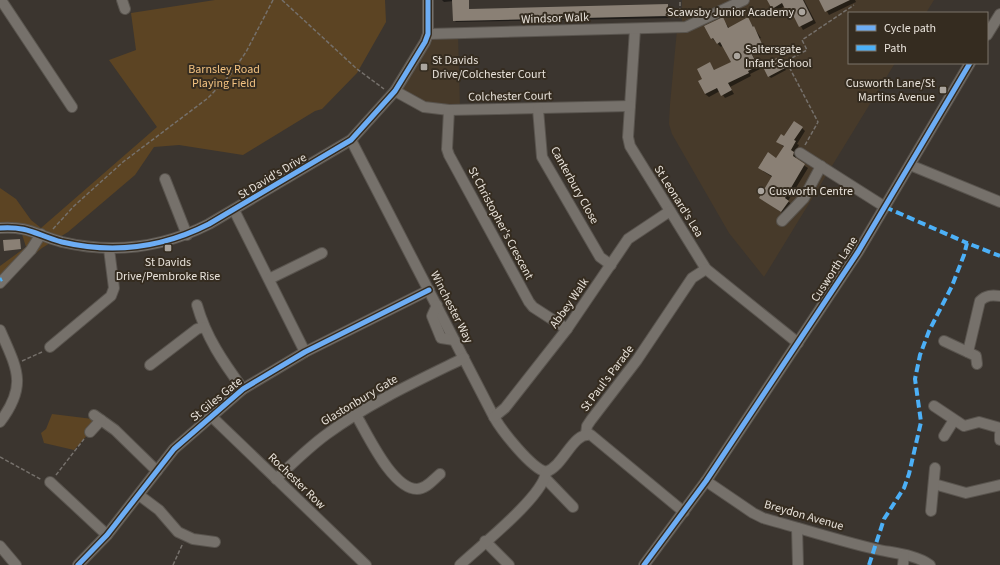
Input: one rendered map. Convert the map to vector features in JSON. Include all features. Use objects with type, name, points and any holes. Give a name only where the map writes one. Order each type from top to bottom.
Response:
[{"type":"street","points":[[1,0],[72,107]]},
{"type":"street","name":"St David's Drive","points":[[0,228],[20,228],[76,245],[109,249],[147,246],[187,235],[234,210],[351,140],[393,93],[422,48],[428,34],[428,0]]},
{"type":"street","name":"Windsor Walk","points":[[428,34],[635,29],[691,26],[744,0]]},
{"type":"street","points":[[988,33],[1000,14]]},
{"type":"street","name":"St Leonard's Lea","points":[[635,29],[628,137],[630,146],[706,268],[798,343]]},
{"type":"street","name":"Cusworth Lane","points":[[684,512],[858,252],[969,64]]},
{"type":"street","name":"Colchester Court","points":[[393,93],[424,107],[449,110],[630,106]]},
{"type":"street","name":"Canterbury Close","points":[[538,109],[542,157],[600,257],[611,265]]},
{"type":"street","name":"St Christopher's Crescent","points":[[449,110],[447,149],[449,155],[529,302],[533,307],[567,329]]},
{"type":"street","name":"Winchester Way","points":[[351,140],[494,417],[503,431],[573,507]]},
{"type":"street","points":[[800,153],[885,207]]},
{"type":"street","points":[[910,164],[1000,202]]},
{"type":"street","points":[[782,221],[804,198],[821,166]]},
{"type":"street","points":[[165,179],[187,235]]},
{"type":"street","points":[[234,210],[305,352]]},
{"type":"street","name":"Abbey Walk","points":[[494,417],[506,408],[567,329],[628,239],[670,211]]},
{"type":"street","points":[[0,283],[44,235]]},
{"type":"street","points":[[50,347],[111,296],[114,288],[109,249]]},
{"type":"street","points":[[269,279],[324,252]]},
{"type":"street","name":"St Paul's Parade","points":[[460,565],[527,504],[546,476],[579,437],[586,434],[587,426],[637,360],[692,278],[706,268]]},
{"type":"street","name":"St Giles Gate","points":[[78,565],[107,535],[174,449],[243,389],[305,352],[429,290]]},
{"type":"street","points":[[968,352],[980,301],[983,297],[991,295],[1000,296]]},
{"type":"street","points":[[197,305],[204,327],[220,358],[243,389]]},
{"type":"street","points":[[150,366],[197,329],[204,327]]},
{"type":"street","points":[[0,330],[14,363],[17,392],[14,401],[0,422]]},
{"type":"street","points":[[944,341],[976,356],[977,364]]},
{"type":"street","name":"Glastonbury Gate","points":[[276,479],[307,450],[356,415],[391,395],[464,358]]},
{"type":"street","points":[[934,406],[964,426],[979,422],[1000,428]]},
{"type":"street","points":[[356,415],[381,457],[401,482],[418,489],[427,486],[441,473]]},
{"type":"street","name":"Rochester Row","points":[[211,416],[366,565]]},
{"type":"street","points":[[90,432],[98,417],[116,430],[157,471]]},
{"type":"street","points":[[944,436],[954,420]]},
{"type":"street","points":[[586,434],[596,437],[649,485],[684,512],[644,565]]},
{"type":"street","points":[[1000,434],[1000,440]]},
{"type":"street","points":[[931,511],[935,468]]},
{"type":"street","name":"Breydon Avenue","points":[[706,481],[752,513],[763,518],[875,549],[903,560],[919,559],[930,565]]},
{"type":"street","points":[[50,482],[107,535]]},
{"type":"street","points":[[934,484],[966,493],[1000,485]]},
{"type":"street","points":[[139,495],[159,510],[175,530],[185,536],[202,542],[215,542]]},
{"type":"street","points":[[797,528],[798,565]]},
{"type":"street","points":[[485,542],[509,565]]},
{"type":"street","points":[[0,546],[10,563]]},
{"type":"path","points":[[44,235],[123,162],[208,98],[230,75],[246,52],[273,0]]},
{"type":"path","points":[[282,0],[357,69],[393,93]]},
{"type":"path","points":[[680,0],[681,27]]},
{"type":"path","points":[[800,153],[818,122],[786,61],[807,50],[802,40],[854,5]]},
{"type":"path","points":[[14,363],[34,357],[50,347]]},
{"type":"path","points":[[0,457],[45,482],[50,482],[90,432]]},
{"type":"path","points":[[173,565],[185,536]]},
{"type":"shaded area","points":[[682,0],[934,0],[927,12],[848,12],[848,64],[894,64],[764,277],[729,233],[672,134],[669,124],[677,30],[682,30]]},
{"type":"shaded area","points":[[428,34],[458,34],[460,109],[431,108],[395,91]]},
{"type":"green space","name":"Barnsley Road Playing Field","points":[[215,0],[385,0],[386,22],[357,73],[322,109],[315,111],[243,155],[179,145],[154,147],[135,175],[68,232],[42,248],[0,283],[0,266],[26,247],[20,228],[0,228],[0,188],[16,199],[31,220],[41,228],[157,127],[109,60],[136,50],[131,13]]},
{"type":"green space","points":[[52,414],[101,420],[74,450],[44,443],[41,433],[46,429]]},
{"type":"building","points":[[452,0],[469,0],[469,9],[668,4],[668,16],[453,21]]},
{"type":"building","name":"Scawsby Junior Academy","points":[[767,0],[803,0],[813,20],[799,27],[790,9],[786,11],[782,3],[772,9]]},
{"type":"building","name":"Scawsby Junior Academy","points":[[819,0],[850,0],[825,12]]},
{"type":"building","name":"Saltersgate Infant School","points":[[723,17],[728,28],[748,17],[762,44],[750,51],[758,66],[748,71],[749,73],[728,83],[732,90],[721,96],[717,88],[705,94],[698,81],[702,79],[697,69],[710,62],[714,70],[731,62],[720,42],[717,44],[713,38],[711,39],[704,26]]},
{"type":"building","points":[[777,58],[778,60],[780,59],[785,68],[768,77],[762,65]]},
{"type":"building","points":[[794,121],[803,127],[794,140],[796,141],[791,150],[794,152],[793,156],[805,164],[785,198],[789,201],[781,212],[759,198],[772,176],[758,168],[768,152],[776,158],[784,146],[776,142],[781,134],[784,136]]},
{"type":"building","points":[[20,239],[21,249],[4,251],[3,240]]},
{"type":"marked path","points":[[885,207],[967,243]]},
{"type":"marked path","points":[[869,565],[884,519],[904,488],[909,474],[921,422],[915,379],[920,355],[929,331],[952,286],[967,243],[1000,256]]},
{"type":"cycle path","points":[[0,228],[18,228],[62,242],[81,246],[119,248],[173,239],[209,224],[351,140],[395,91],[425,42],[428,34],[428,0]]},
{"type":"cycle path","points":[[644,565],[706,481],[858,252],[969,64]]},
{"type":"cycle path","points":[[78,565],[107,535],[174,449],[243,389],[305,352],[429,290]]},
{"type":"place","name":"Scawsby Junior Academy","points":[[802,12]]},
{"type":"place","name":"Saltersgate Infant School","points":[[737,56]]},
{"type":"place","name":"St Davids Drive/Colchester Court","points":[[424,67]]},
{"type":"place","name":"Cusworth Lane/St Martins Avenue","points":[[943,90]]},
{"type":"place","name":"Cusworth Centre","points":[[761,191]]},
{"type":"place","name":"St Davids Drive/Pembroke Rise","points":[[168,248]]}]
